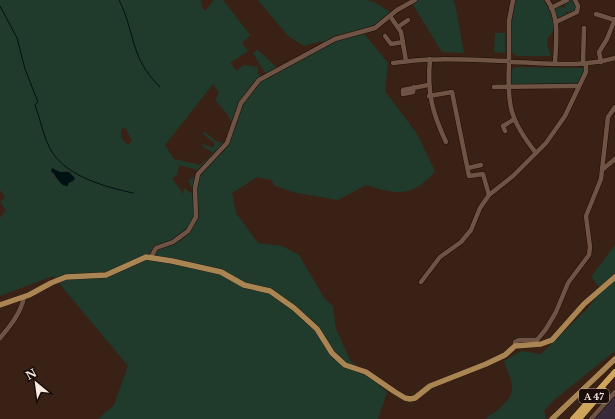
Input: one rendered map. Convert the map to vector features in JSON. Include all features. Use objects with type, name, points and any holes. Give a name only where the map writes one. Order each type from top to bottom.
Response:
[{"type":"highway","name":"A 47","points":[[573,419],[615,372]]},
{"type":"highway","name":"A 47","points":[[579,419],[615,378]]},
{"type":"main road","points":[[0,305],[24,297],[58,280],[76,276],[106,275],[142,258],[151,257],[220,272],[244,285],[270,291],[294,308],[317,329],[332,354],[345,365],[366,372],[405,398],[415,398],[430,386],[486,364],[505,355],[515,346],[541,344],[552,340],[584,304],[615,277]]},
{"type":"main road","points":[[552,419],[615,359]]},
{"type":"street","points":[[151,257],[156,248],[173,242],[188,231],[196,217],[195,188],[198,174],[227,143],[241,103],[259,80],[335,39],[375,28],[398,10],[416,0]]},
{"type":"street","points":[[513,0],[509,21],[509,101],[513,120],[536,153]]},
{"type":"street","points":[[547,0],[556,22],[555,63]]},
{"type":"street","points":[[551,8],[567,0]]},
{"type":"street","points":[[556,22],[577,12],[578,6],[575,0]]},
{"type":"street","points":[[596,14],[615,19],[607,39],[599,52],[601,62]]},
{"type":"street","points":[[390,16],[398,27],[403,42],[406,61]]},
{"type":"street","points":[[398,27],[408,20]]},
{"type":"street","points":[[421,282],[440,257],[461,242],[470,230],[480,208],[489,195],[513,176],[546,143],[566,116],[586,72],[584,64],[584,28]]},
{"type":"street","points":[[384,36],[391,44],[403,42]]},
{"type":"street","points":[[393,63],[430,59],[584,64],[601,62],[615,58]]},
{"type":"street","points":[[430,59],[428,85],[429,96],[436,120],[446,142]]},
{"type":"street","points":[[414,87],[428,85]]},
{"type":"street","points":[[494,87],[579,86]]},
{"type":"street","points":[[429,96],[452,92],[470,176],[483,174],[489,195]]},
{"type":"street","points":[[515,346],[515,342],[519,340],[537,340],[541,336],[556,312],[568,283],[589,255],[590,247],[586,216],[601,179],[608,117],[615,107]]},
{"type":"street","points":[[505,131],[503,126],[513,120]]},
{"type":"street","points":[[603,169],[615,159]]},
{"type":"street","points":[[468,168],[481,165]]},
{"type":"street","points":[[0,338],[22,306],[24,297]]},
{"type":"street","points":[[591,419],[615,392]]},
{"type":"shaded area","points":[[52,168],[60,172],[69,172],[75,178],[73,181],[68,183],[68,186],[65,186],[51,171]]},
{"type":"shaded area","points":[[615,396],[615,419],[594,419],[595,418]]},
{"type":"green space","points":[[0,0],[201,0],[202,7],[205,11],[214,0],[223,0],[250,35],[242,43],[248,51],[230,63],[237,71],[243,65],[258,67],[257,74],[265,77],[267,76],[253,53],[257,50],[274,66],[281,70],[326,45],[321,41],[304,46],[288,36],[258,0],[367,0],[374,2],[390,12],[375,27],[362,31],[388,63],[385,91],[417,134],[435,171],[427,180],[411,190],[403,192],[386,191],[366,185],[338,200],[297,193],[275,186],[271,180],[257,177],[232,193],[236,213],[258,243],[282,246],[299,255],[324,298],[333,306],[336,329],[350,360],[387,392],[378,419],[98,419],[114,405],[128,366],[53,276],[0,296],[0,218],[6,210],[0,202],[5,197],[0,190]],"holes":[[[213,84],[219,93],[215,100],[225,111],[232,125],[227,144],[216,141],[205,132],[203,134],[215,143],[213,148],[203,144],[202,146],[213,153],[200,165],[174,159],[165,145]],[[125,128],[132,140],[128,145],[121,138],[121,129]],[[179,165],[198,170],[195,176],[188,181],[192,188],[193,194],[184,188],[183,194],[172,178],[177,175]],[[67,171],[72,176],[71,182],[67,185],[60,182],[54,176],[54,173]]]},
{"type":"green space","points":[[410,0],[452,0],[455,4],[464,53],[442,52]]},
{"type":"green space","points":[[515,0],[544,0],[552,15],[554,29],[547,40],[547,45],[551,56],[517,56],[511,52],[511,29]]},
{"type":"green space","points":[[575,0],[577,6],[576,10],[570,14],[566,11],[565,17],[557,18],[554,10],[556,7],[559,5],[563,8],[565,7],[564,2]]},
{"type":"green space","points":[[495,33],[505,33],[505,53],[494,52]]},
{"type":"green space","points":[[517,67],[583,68],[583,75],[577,84],[510,84],[511,70]]},
{"type":"green space","points":[[615,245],[615,351],[554,400],[544,411],[546,419],[485,419],[507,401],[512,390],[512,385],[504,361],[521,351],[541,354],[589,307],[601,289],[591,277]]},
{"type":"waterway","points":[[119,0],[138,55],[150,76],[160,87]]},
{"type":"waterway","points":[[0,6],[17,38],[25,69],[38,102],[35,105],[52,152],[59,161],[88,180],[111,188],[133,193]]}]
